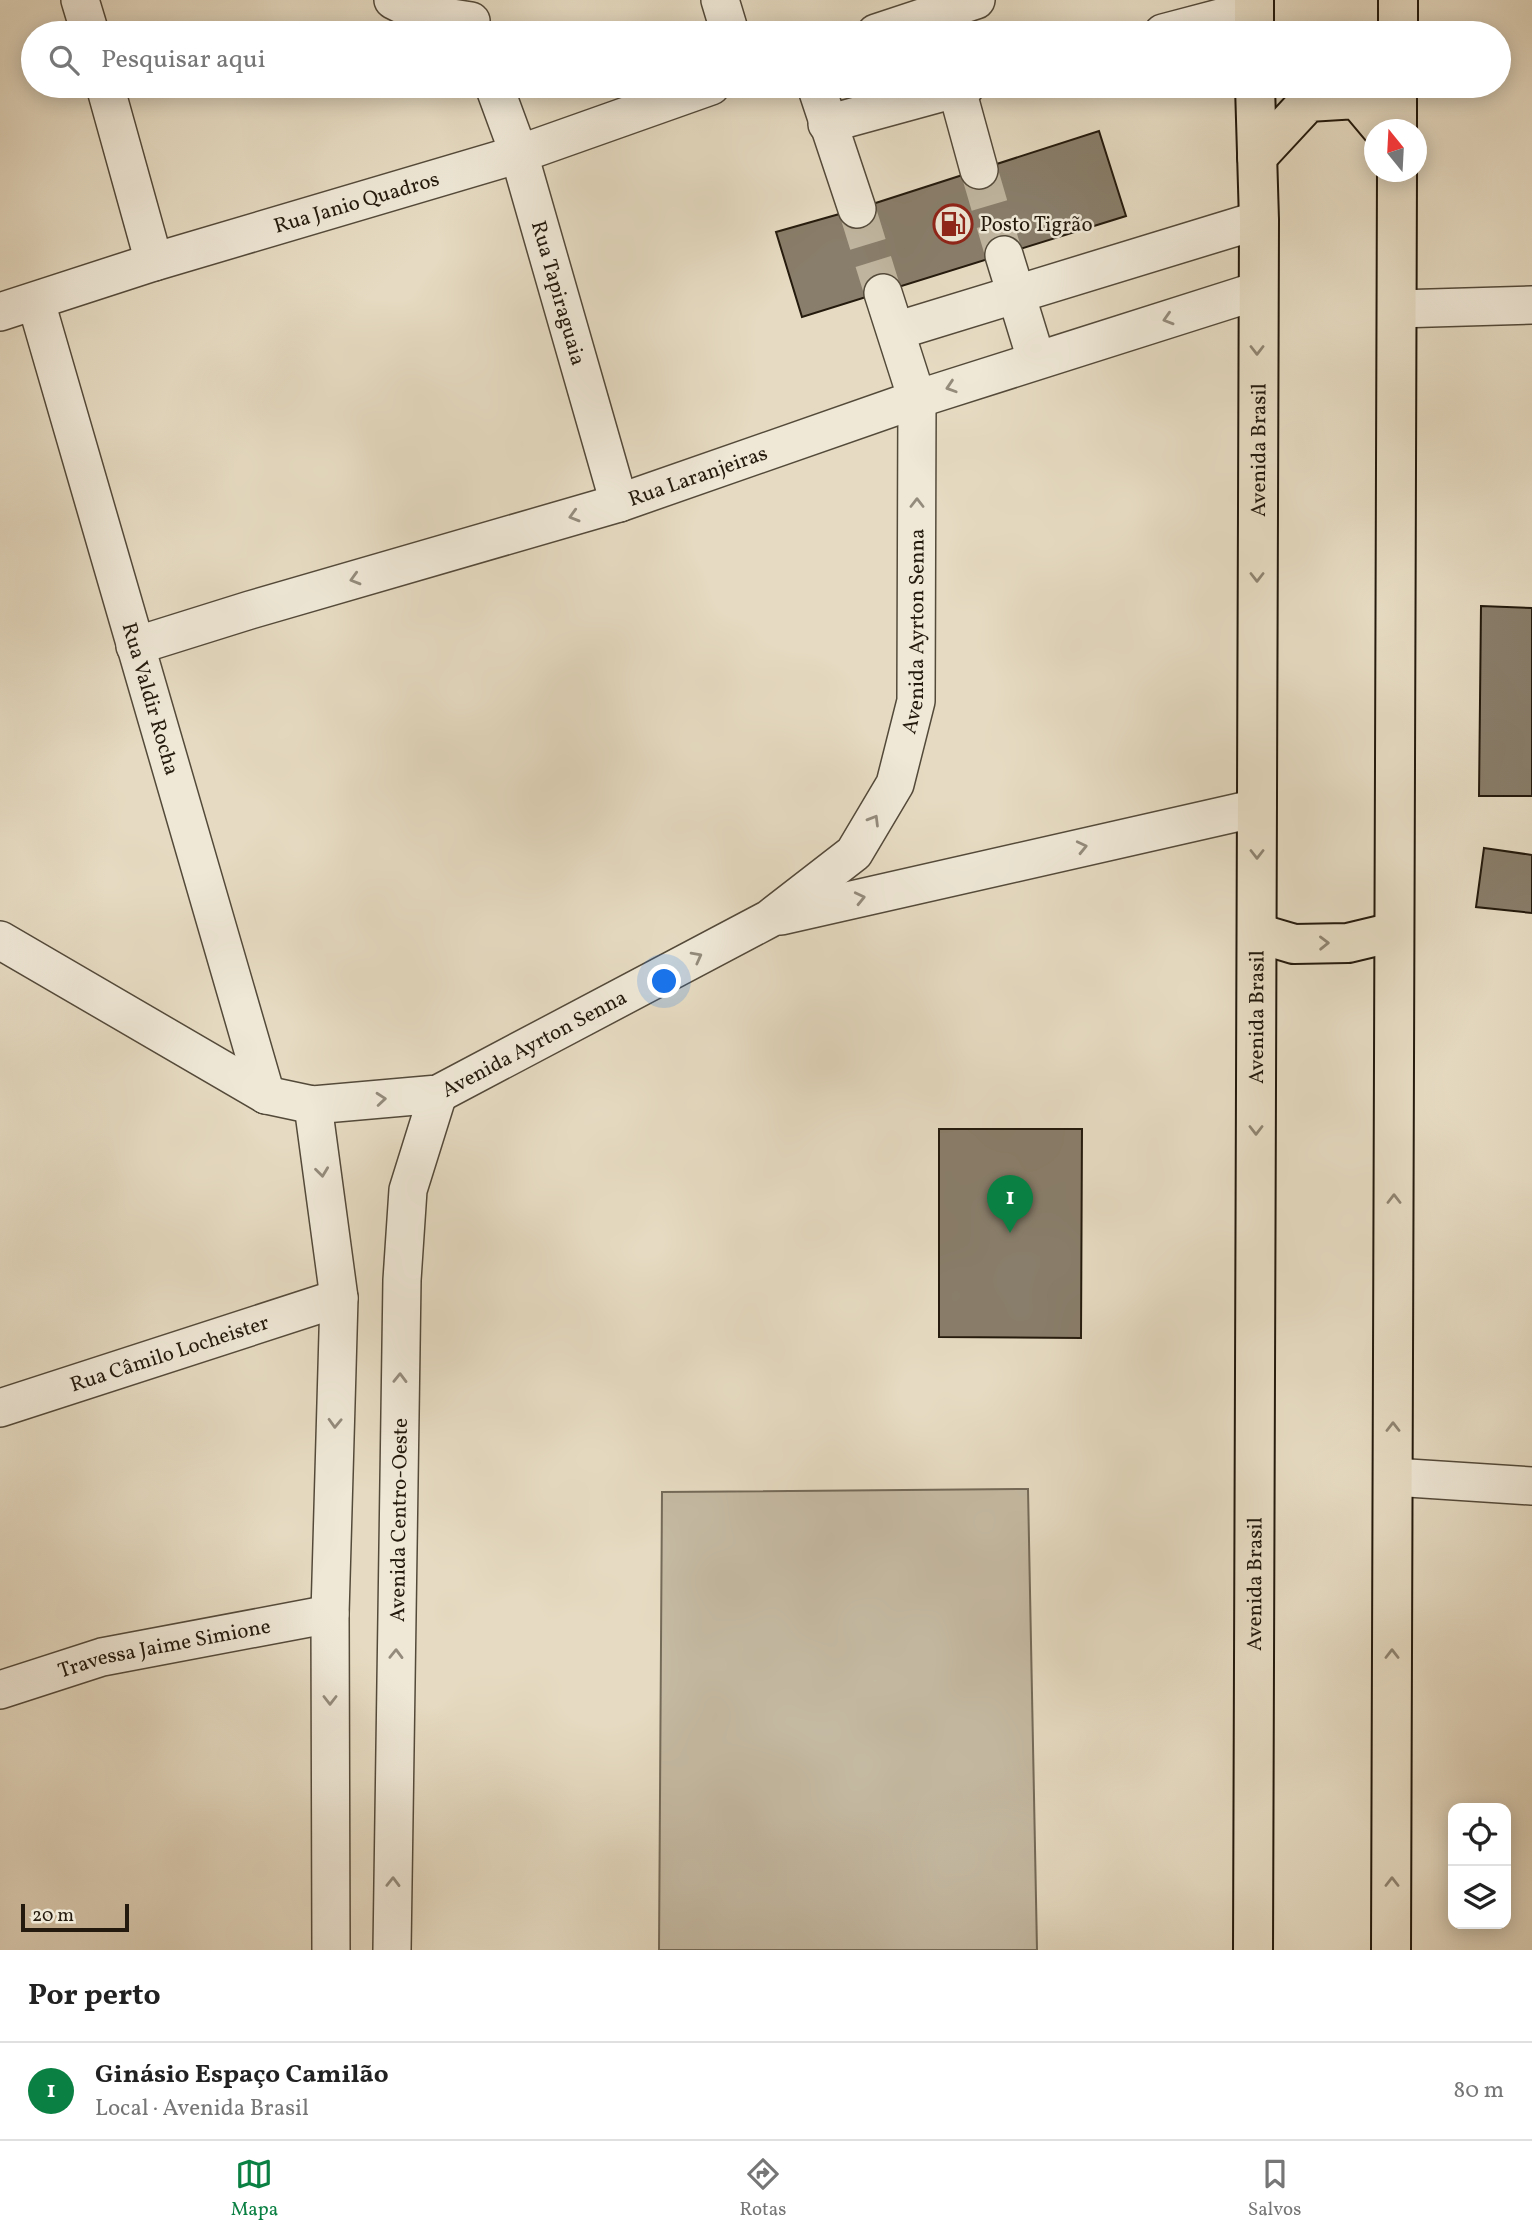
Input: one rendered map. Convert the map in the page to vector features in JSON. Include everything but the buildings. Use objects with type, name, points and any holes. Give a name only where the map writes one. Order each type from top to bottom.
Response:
[{"type":"main road","points":[[1398,0],[1398,21]]},
{"type":"main road","name":"Avenida Brasil","points":[[1253,1950],[1259,220],[1255,98]]},
{"type":"main road","points":[[1397,98],[1397,119]]},
{"type":"main road","points":[[1257,157],[1308,102],[1357,99],[1374,119]]},
{"type":"main road","points":[[1391,1950],[1397,182]]},
{"type":"main road","points":[[1257,933],[1294,944],[1348,943],[1394,932]]},
{"type":"street","points":[[80,0],[86,21]]},
{"type":"street","points":[[393,0],[419,13],[471,18]]},
{"type":"street","points":[[720,0],[726,21]]},
{"type":"street","points":[[917,21],[976,0]]},
{"type":"street","points":[[1220,21],[1254,14]]},
{"type":"street","points":[[107,98],[154,262]]},
{"type":"street","name":"Rua Tapiraguaia","points":[[498,98],[519,154],[619,503]]},
{"type":"street","name":"Rua Janio Quadros","points":[[0,312],[154,262],[519,154],[677,98]]},
{"type":"street","points":[[819,98],[857,209]]},
{"type":"street","points":[[827,124],[920,98]]},
{"type":"street","points":[[963,98],[979,170]]},
{"type":"street","points":[[896,331],[1259,220]]},
{"type":"street","points":[[1004,255],[1036,359]]},
{"type":"street","name":"Rua Laranjeiras","points":[[135,646],[619,503],[1036,359],[1257,291]]},
{"type":"street","name":"Avenida Ayrton Senna","points":[[0,940],[266,1095],[313,1105],[438,1094],[769,919],[854,853],[895,784],[916,701],[917,399],[883,293]]},
{"type":"street","name":"Rua Valdir Rocha","points":[[36,302],[266,1095]]},
{"type":"street","points":[[1396,309],[1532,305]]},
{"type":"street","points":[[769,919],[1257,807]]},
{"type":"street","name":"Avenida Centro-Oeste","points":[[392,1950],[402,1280],[408,1190],[438,1094]]},
{"type":"street","points":[[313,1105],[339,1298],[330,1614],[331,1950]]},
{"type":"street","name":"Rua Câmilo Locheister","points":[[0,1408],[339,1298]]},
{"type":"street","points":[[1393,1477],[1532,1486]]},
{"type":"street","name":"Travessa Jaime Simione","points":[[0,1689],[102,1657],[330,1614]]},
{"type":"shaded area","points":[[1028,1489],[1037,1950],[659,1950],[662,1492]]},
{"type":"tunnel","points":[[979,170],[1004,255]]},
{"type":"tunnel","points":[[857,209],[883,293]]},
{"type":"place","name":"Posto Tigrão","points":[[953,224]]},
{"type":"place","name":"Ginásio Espaço Camilão","points":[[1010,1233]]}]
